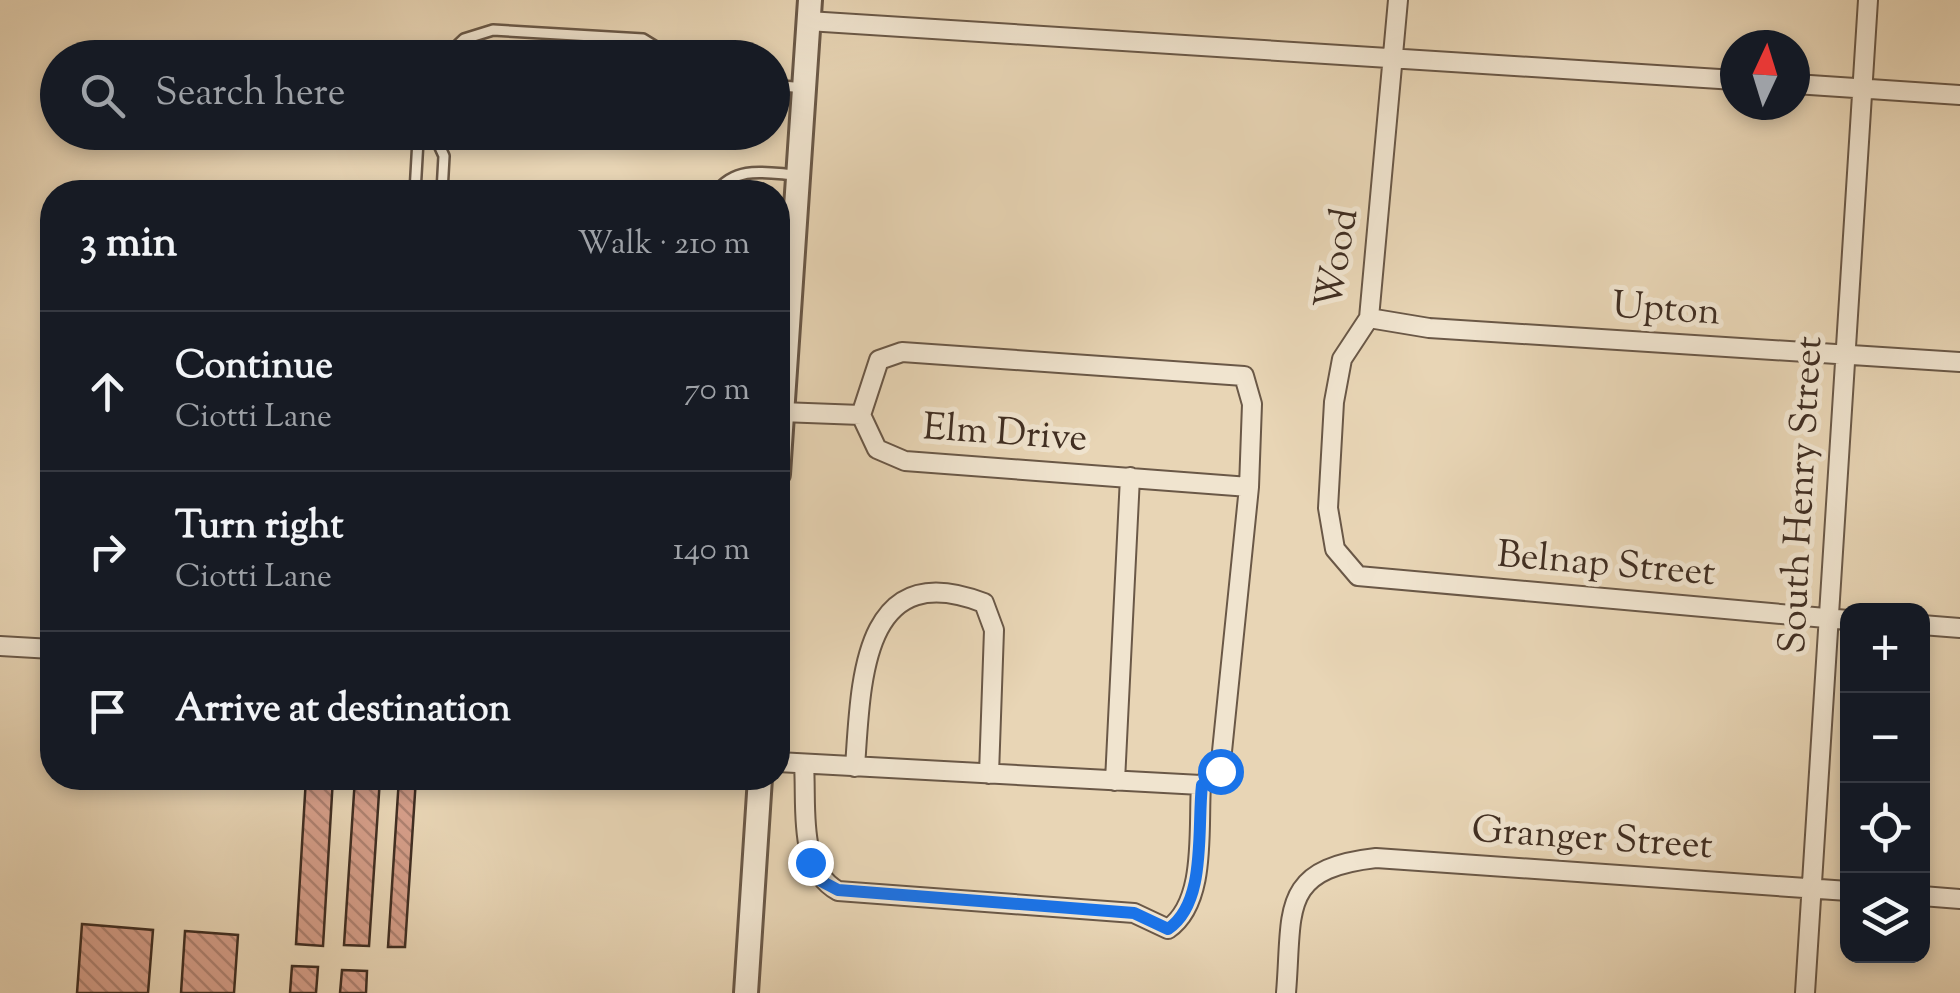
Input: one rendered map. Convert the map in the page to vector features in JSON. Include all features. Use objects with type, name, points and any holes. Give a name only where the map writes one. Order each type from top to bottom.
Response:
[{"type":"street","name":"Wood","points":[[1358,576],[1336,549],[1328,508],[1334,402],[1342,360],[1369,318],[1398,0]]},
{"type":"street","name":"South Henry Street","points":[[1805,993],[1810,888],[1838,620],[1844,354],[1868,0]]},
{"type":"street","points":[[790,278],[809,11],[1395,58],[1720,79]]},
{"type":"street","points":[[1810,85],[1960,94]]},
{"type":"street","name":"Upton","points":[[1369,318],[1429,328],[1960,362]]},
{"type":"street","points":[[790,419],[862,415],[879,360],[902,352],[1244,376],[1252,404],[1249,487],[1220,771],[1202,785],[790,763]]},
{"type":"street","name":"Elm Drive","points":[[862,415],[876,448],[904,461],[1249,487]]},
{"type":"street","points":[[1115,781],[1130,476]]},
{"type":"street","name":"Belnap Street","points":[[1358,576],[1838,620]]},
{"type":"street","points":[[855,767],[861,682],[874,633],[908,596],[932,589],[954,591],[984,603],[994,630],[989,774]]},
{"type":"street","points":[[1930,626],[1960,628]]},
{"type":"street","points":[[0,646],[40,648]]},
{"type":"street","points":[[804,765],[810,862],[821,881],[838,890],[1134,913],[1168,929],[1184,918],[1192,897],[1202,785]]},
{"type":"street","points":[[746,993],[759,790]]},
{"type":"street","name":"Granger Street","points":[[1286,993],[1293,908],[1303,884],[1333,862],[1376,858],[1840,890]]},
{"type":"street","points":[[1930,897],[1960,899]]},
{"type":"lane","points":[[463,40],[493,30],[644,40]]},
{"type":"lane","points":[[790,87],[804,88]]},
{"type":"lane","points":[[416,180],[417,150]]},
{"type":"lane","points":[[440,150],[444,156],[443,180]]},
{"type":"lane","points":[[727,180],[745,172],[798,175]]},
{"type":"building","points":[[305,790],[332,790],[323,946],[296,944]]},
{"type":"building","points":[[354,790],[379,790],[369,946],[344,945]]},
{"type":"building","points":[[398,790],[415,790],[405,947],[388,947]]},
{"type":"building","points":[[82,924],[153,930],[148,993],[77,993]]},
{"type":"building","points":[[185,931],[238,935],[234,993],[181,993]]},
{"type":"building","points":[[292,966],[318,967],[316,993],[290,993]]},
{"type":"building","points":[[342,970],[367,971],[366,993],[340,993]]},
{"type":"route","points":[[810,862],[821,881],[838,890],[1134,913],[1168,929],[1184,918],[1192,897],[1202,785],[1220,771]]}]
